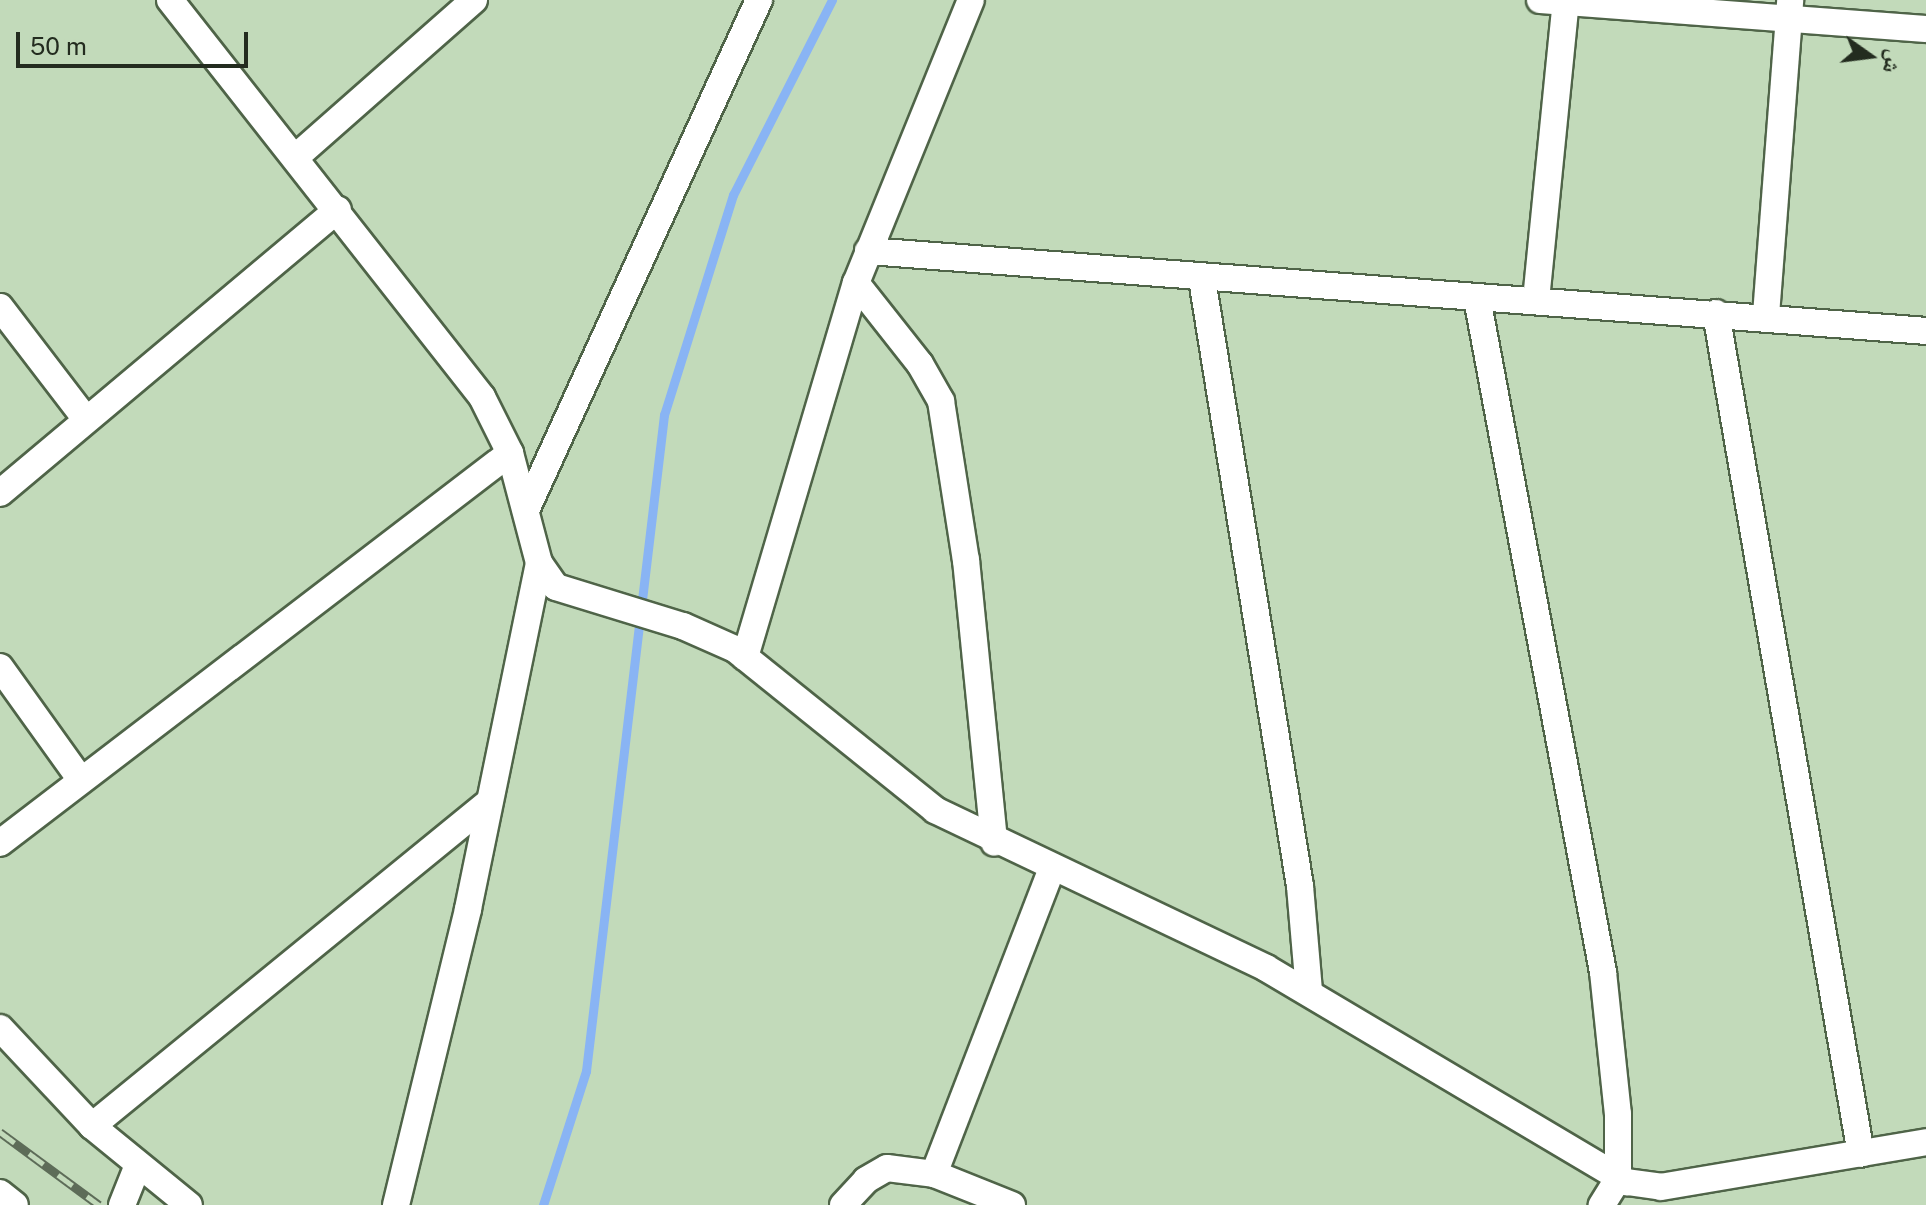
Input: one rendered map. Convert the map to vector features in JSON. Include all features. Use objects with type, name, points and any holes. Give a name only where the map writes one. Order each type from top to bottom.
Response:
[{"type":"street","points":[[170,0],[297,156],[482,397],[510,453],[539,563],[556,587],[573,595],[683,626],[745,657],[908,792],[994,843],[1309,991],[1618,1179],[1661,1187],[1926,1142]]},
{"type":"street","points":[[297,156],[474,0]]},
{"type":"street","points":[[526,510],[759,0]]},
{"type":"street","points":[[745,657],[856,283],[971,0]]},
{"type":"street","points":[[1540,0],[1790,11],[1926,29]]},
{"type":"street","points":[[1536,300],[1566,1]]},
{"type":"street","points":[[1766,315],[1790,11]]},
{"type":"street","points":[[0,493],[85,418],[338,209]]},
{"type":"street","points":[[868,251],[1202,279],[1766,315],[1926,331]]},
{"type":"street","points":[[1202,279],[1300,886],[1309,991]]},
{"type":"street","points":[[856,283],[920,364],[941,401],[966,560],[994,843]]},
{"type":"street","points":[[1477,298],[1539,652],[1600,957],[1618,1114],[1618,1179],[1602,1205]]},
{"type":"street","points":[[0,307],[85,418]]},
{"type":"street","points":[[1716,313],[1861,1154]]},
{"type":"street","points":[[0,843],[510,453]]},
{"type":"street","points":[[396,1205],[489,802],[539,563]]},
{"type":"street","points":[[0,667],[81,780]]},
{"type":"street","points":[[92,1126],[489,802]]},
{"type":"street","points":[[934,1174],[1052,868]]},
{"type":"street","points":[[0,1028],[92,1126],[189,1205]]},
{"type":"street","points":[[122,1205],[138,1165]]},
{"type":"street","points":[[843,1205],[866,1180],[887,1168],[934,1174],[1012,1205]]},
{"type":"street","points":[[0,1193],[15,1205]]},
{"type":"waterway","points":[[543,1205],[586,1071],[664,415],[733,195],[832,0]]},
{"type":"railway","points":[[0,1132],[99,1205]]}]
